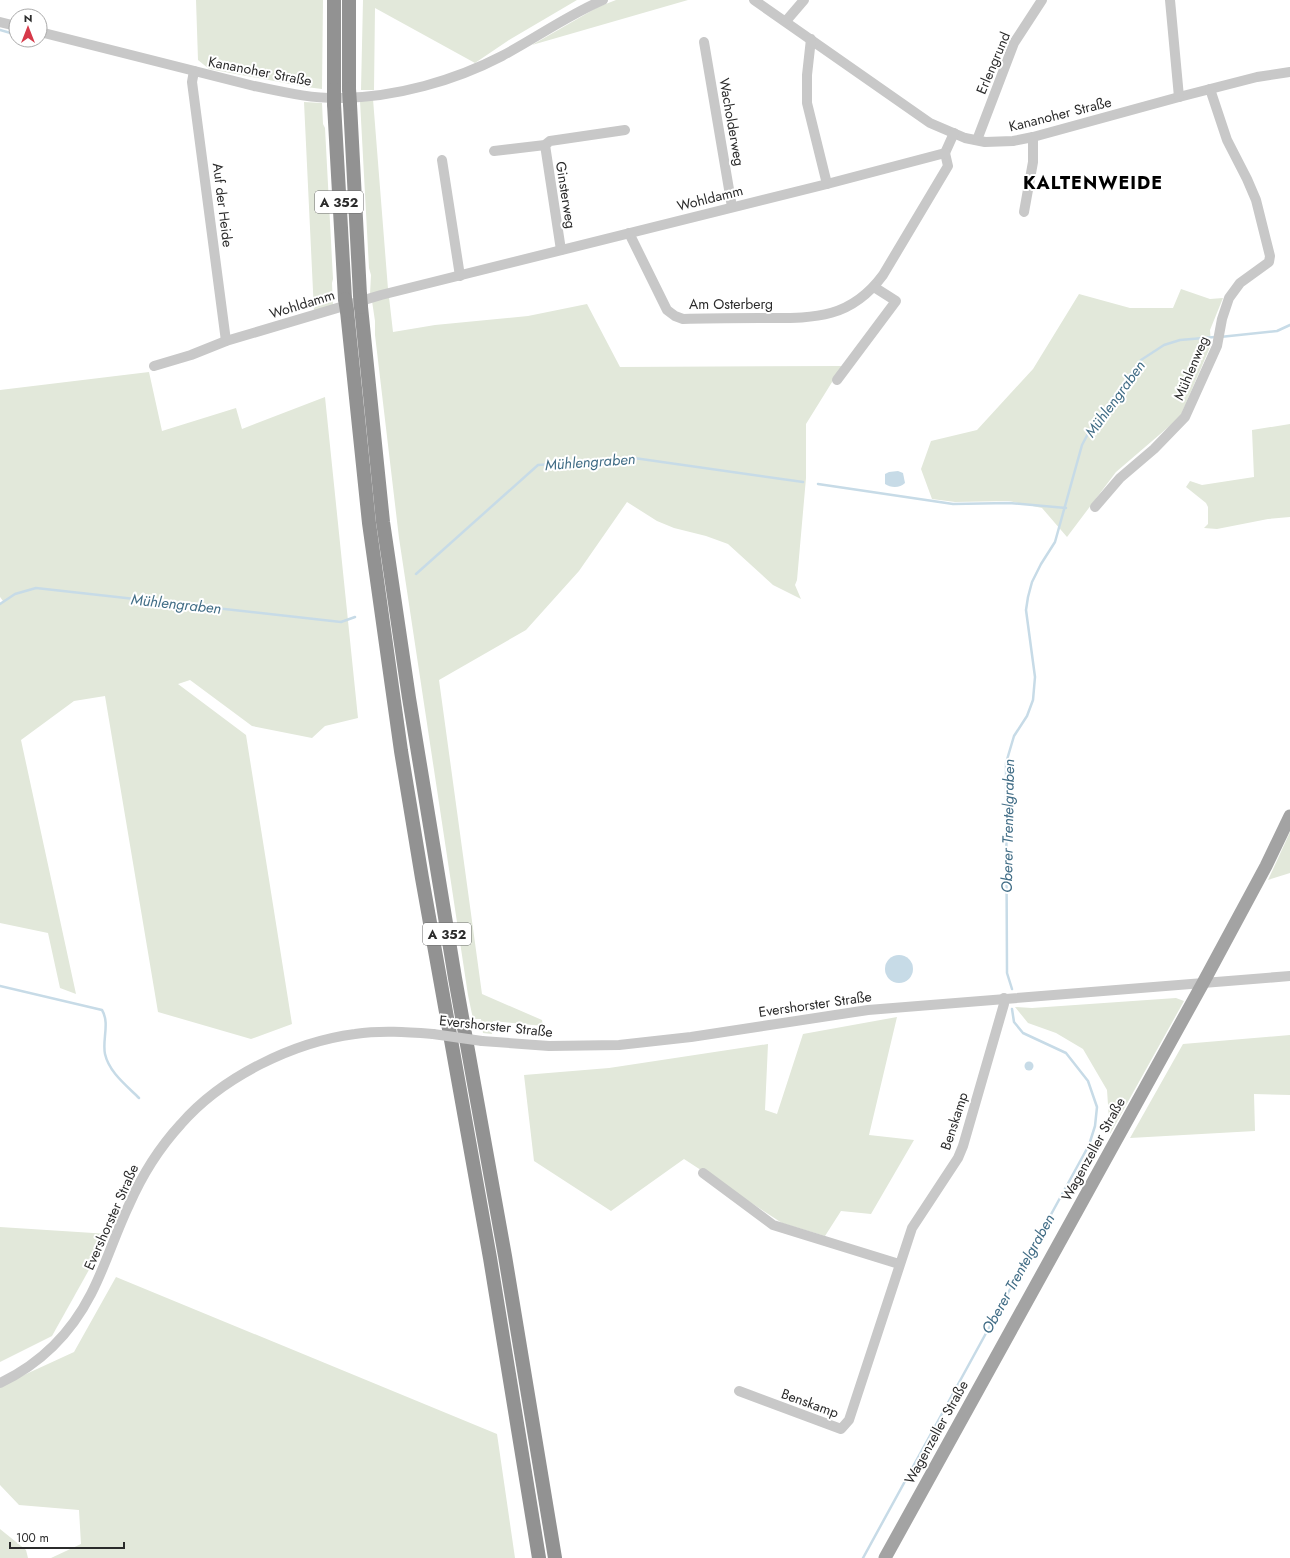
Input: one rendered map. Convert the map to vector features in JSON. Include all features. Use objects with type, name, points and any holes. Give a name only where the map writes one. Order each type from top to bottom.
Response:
[{"type":"highway","name":"A 352","points":[[334,0],[334,104],[346,305],[369,524],[395,708],[422,878],[490,1258],[539,1558]]},
{"type":"highway","name":"A 352","points":[[349,0],[349,89],[361,301],[383,522],[410,706],[451,954],[505,1256],[555,1558]]},
{"type":"main road","name":"Wagenzeller Straße","points":[[885,1558],[1203,983],[1266,866],[1290,816]]},
{"type":"street","name":"Kananoher Straße","points":[[48,34],[194,72],[286,93],[341,98],[404,90],[440,81],[471,70],[502,56],[604,0]]},
{"type":"street","name":"Kananoher Straße","points":[[754,0],[930,123],[954,133],[985,142],[1004,142],[1032,137],[1257,77],[1290,72]]},
{"type":"street","points":[[786,21],[804,0]]},
{"type":"street","name":"Erlengrund","points":[[977,140],[1014,43],[1042,0]]},
{"type":"street","points":[[1170,0],[1179,97]]},
{"type":"street","points":[[811,39],[806,75],[807,103],[827,184]]},
{"type":"street","name":"Wacholderweg","points":[[704,42],[732,207]]},
{"type":"street","name":"Auf der Heide","points":[[194,72],[192,82],[226,342]]},
{"type":"street","name":"Mühlenweg","points":[[1095,507],[1120,478],[1154,449],[1185,417],[1212,358],[1219,337],[1222,318],[1229,298],[1240,283],[1269,262],[1270,256],[1256,200],[1227,140],[1210,89]]},
{"type":"street","name":"Ginsterweg","points":[[494,151],[545,145],[550,141],[625,130]]},
{"type":"street","points":[[945,153],[954,133]]},
{"type":"street","points":[[1024,212],[1032,162],[1032,137]]},
{"type":"street","name":"Ginsterweg","points":[[545,145],[560,250]]},
{"type":"street","name":"Wohldamm","points":[[154,366],[191,355],[226,342],[381,295],[827,184],[945,153]]},
{"type":"street","name":"Am Osterberg","points":[[629,233],[667,310],[675,316],[683,318],[811,318],[831,313],[848,306],[874,286],[883,275],[948,166],[945,153]]},
{"type":"street","points":[[442,160],[460,276]]},
{"type":"street","points":[[837,380],[896,301],[874,286]]},
{"type":"street","name":"Evershorster Straße","points":[[0,1383],[21,1372],[56,1344],[81,1312],[102,1271],[128,1206],[140,1182],[163,1145],[182,1123],[197,1108],[246,1072],[290,1050],[353,1034],[393,1031],[433,1034],[482,1041],[549,1046],[618,1045],[691,1037],[868,1010],[1290,976]]},
{"type":"street","name":"Benskamp","points":[[739,1391],[841,1429],[849,1420],[912,1228],[958,1158],[963,1146],[1004,1004],[1004,998]]},
{"type":"street","points":[[703,1173],[773,1225],[899,1264]]},
{"type":"shaded area","points":[[196,0],[323,0],[322,89],[209,69],[198,60]]},
{"type":"shaded area","points":[[363,0],[577,0],[509,40],[475,63],[375,8],[374,90],[361,90]]},
{"type":"shaded area","points":[[616,0],[688,0],[532,45],[598,7]]},
{"type":"shaded area","points":[[373,99],[388,289],[370,294],[371,275],[369,268],[360,101]]},
{"type":"shaded area","points":[[304,102],[322,103],[323,124],[325,128],[333,279],[333,306],[314,312]]},
{"type":"shaded area","points":[[1181,289],[1210,299],[1223,298],[1210,330],[1211,345],[1180,417],[1116,472],[1067,537],[1042,508],[1009,501],[955,502],[932,499],[921,469],[931,441],[977,430],[1033,369],[1079,294],[1130,308],[1173,308]]},
{"type":"shaded area","points":[[389,297],[393,332],[435,325],[528,316],[587,304],[620,367],[842,366],[806,424],[806,478],[797,580],[795,585],[801,599],[773,585],[728,544],[706,536],[674,528],[657,521],[627,502],[579,571],[526,630],[439,680],[482,994],[542,1020],[543,1026],[493,1021],[492,1034],[483,1033],[481,1019],[473,1019],[468,995],[399,538],[375,335],[375,321],[372,301]]},
{"type":"shaded area","points":[[149,372],[162,431],[236,408],[242,429],[325,397],[358,718],[325,726],[312,738],[252,726],[190,680],[178,684],[246,735],[292,1024],[251,1039],[158,1012],[105,696],[74,701],[21,740],[76,994],[60,988],[48,933],[0,923],[0,604],[3,601],[0,597],[0,390]]},
{"type":"shaded area","points":[[1290,424],[1290,517],[1268,519],[1217,529],[1204,528],[1208,524],[1208,507],[1206,503],[1186,487],[1190,481],[1202,485],[1254,477],[1252,430]]},
{"type":"shaded area","points":[[1290,832],[1290,873],[1268,880]]},
{"type":"shaded area","points":[[1176,998],[1184,1001],[1110,1134],[1107,1090],[1083,1049],[1056,1033],[1028,1023],[1015,1007],[1032,1008]]},
{"type":"shaded area","points":[[897,1017],[869,1135],[914,1140],[871,1214],[841,1211],[825,1236],[782,1223],[684,1159],[611,1211],[534,1161],[524,1075],[609,1068],[768,1044],[765,1110],[777,1114],[803,1034]]},
{"type":"shaded area","points":[[1290,1035],[1290,1095],[1254,1094],[1255,1131],[1130,1138],[1183,1044]]},
{"type":"shaded area","points":[[0,1227],[109,1234],[52,1336],[0,1362]]},
{"type":"shaded area","points":[[116,1277],[497,1434],[515,1558],[51,1558],[81,1544],[79,1510],[19,1505],[0,1485],[0,1386],[74,1352]]},
{"type":"shaded area","points":[[0,1529],[26,1550],[28,1558],[0,1558]]},
{"type":"water","points":[[898,471],[903,473],[905,483],[901,486],[895,487],[885,484],[885,474]]},
{"type":"water","points":[[899,955],[909,959],[913,969],[909,979],[899,983],[889,979],[885,969],[889,959]]},
{"type":"water","points":[[1029,1061],[1034,1066],[1029,1071],[1024,1066]]},
{"type":"waterway","points":[[0,30],[8,32]]},
{"type":"waterway","name":"Mühlengraben","points":[[1220,337],[1277,331],[1290,325]]},
{"type":"waterway","name":"Oberer Trentelgraben","points":[[1012,989],[1007,973],[1006,763],[1014,736],[1027,716],[1033,700],[1035,677],[1026,610],[1032,582],[1055,542],[1082,445],[1091,428],[1141,360],[1164,345],[1180,340],[1215,337]]},
{"type":"waterway","name":"Mühlengraben","points":[[416,574],[538,465],[634,458],[803,482]]},
{"type":"waterway","name":"Mühlengraben","points":[[818,484],[953,504],[1009,503],[1066,508]]},
{"type":"waterway","name":"Mühlengraben","points":[[0,604],[15,594],[36,588],[341,622],[355,617]]},
{"type":"waterway","points":[[0,986],[102,1010],[106,1026],[104,1049],[107,1061],[119,1078],[139,1098]]},
{"type":"waterway","name":"Oberer Trentelgraben","points":[[863,1558],[1089,1145],[1095,1126],[1097,1107],[1088,1081],[1066,1053],[1023,1033],[1014,1022],[1012,1009]]},
{"type":"district","name":"KALTENWEIDE","points":[[1093,183]]}]
